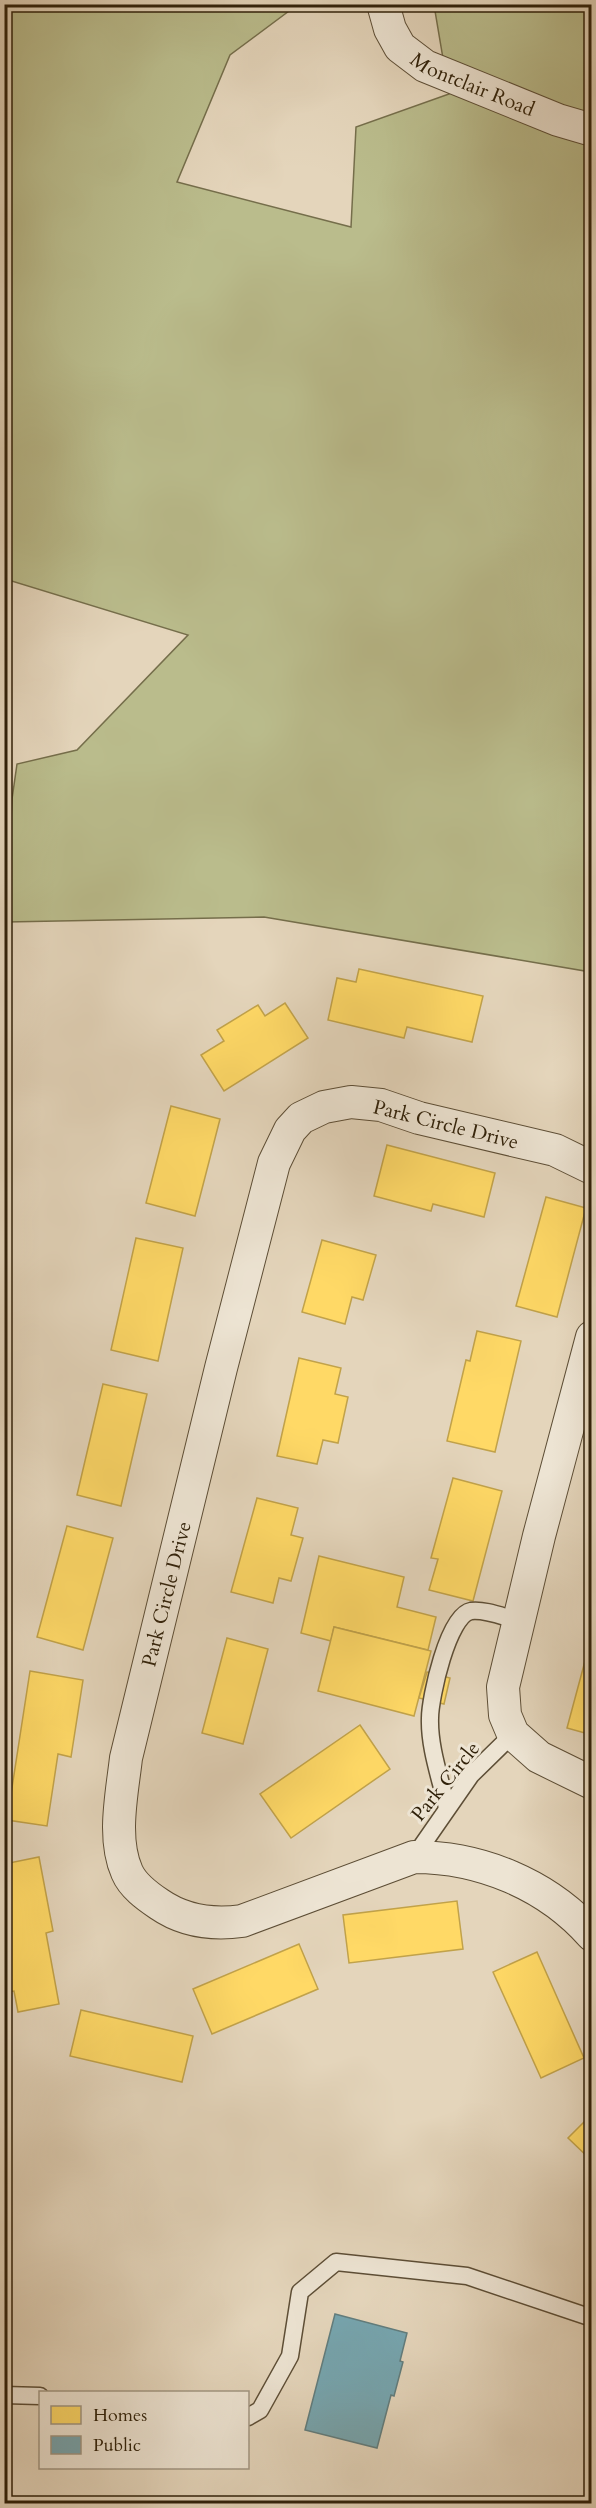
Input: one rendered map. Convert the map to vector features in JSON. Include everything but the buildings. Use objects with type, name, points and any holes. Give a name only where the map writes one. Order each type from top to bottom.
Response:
[{"type":"street","name":"Montclair Road","points":[[383,4],[390,29],[400,47],[425,66],[558,120],[591,130]]},
{"type":"street","name":"Park Circle Drive","points":[[591,1168],[555,1150],[419,1118],[381,1106],[351,1102],[324,1107],[302,1118],[290,1130],[274,1163],[221,1368],[126,1758],[119,1811],[121,1852],[127,1873],[143,1893],[169,1911],[195,1920],[217,1924],[243,1921],[414,1857],[439,1857],[482,1866],[517,1878],[553,1899],[591,1935]]},
{"type":"street","points":[[591,1338],[503,1687],[505,1715],[513,1734],[539,1757],[591,1784]]},
{"type":"lane","points":[[447,1808],[430,1720],[431,1701],[447,1643],[461,1616],[470,1611],[520,1621]]},
{"type":"lane","name":"Park Circle","points":[[414,1857],[471,1775],[513,1734]]},
{"type":"lane","points":[[249,2416],[260,2410],[290,2356],[300,2292],[336,2262],[467,2276],[591,2318]]},
{"type":"lane","points":[[4,2395],[39,2396]]},
{"type":"green space","points":[[4,5],[297,5],[230,55],[177,182],[351,227],[356,127],[449,94],[434,5],[591,5],[591,972],[264,917],[6,922],[12,799],[17,764],[77,750],[188,635],[5,579]]}]
